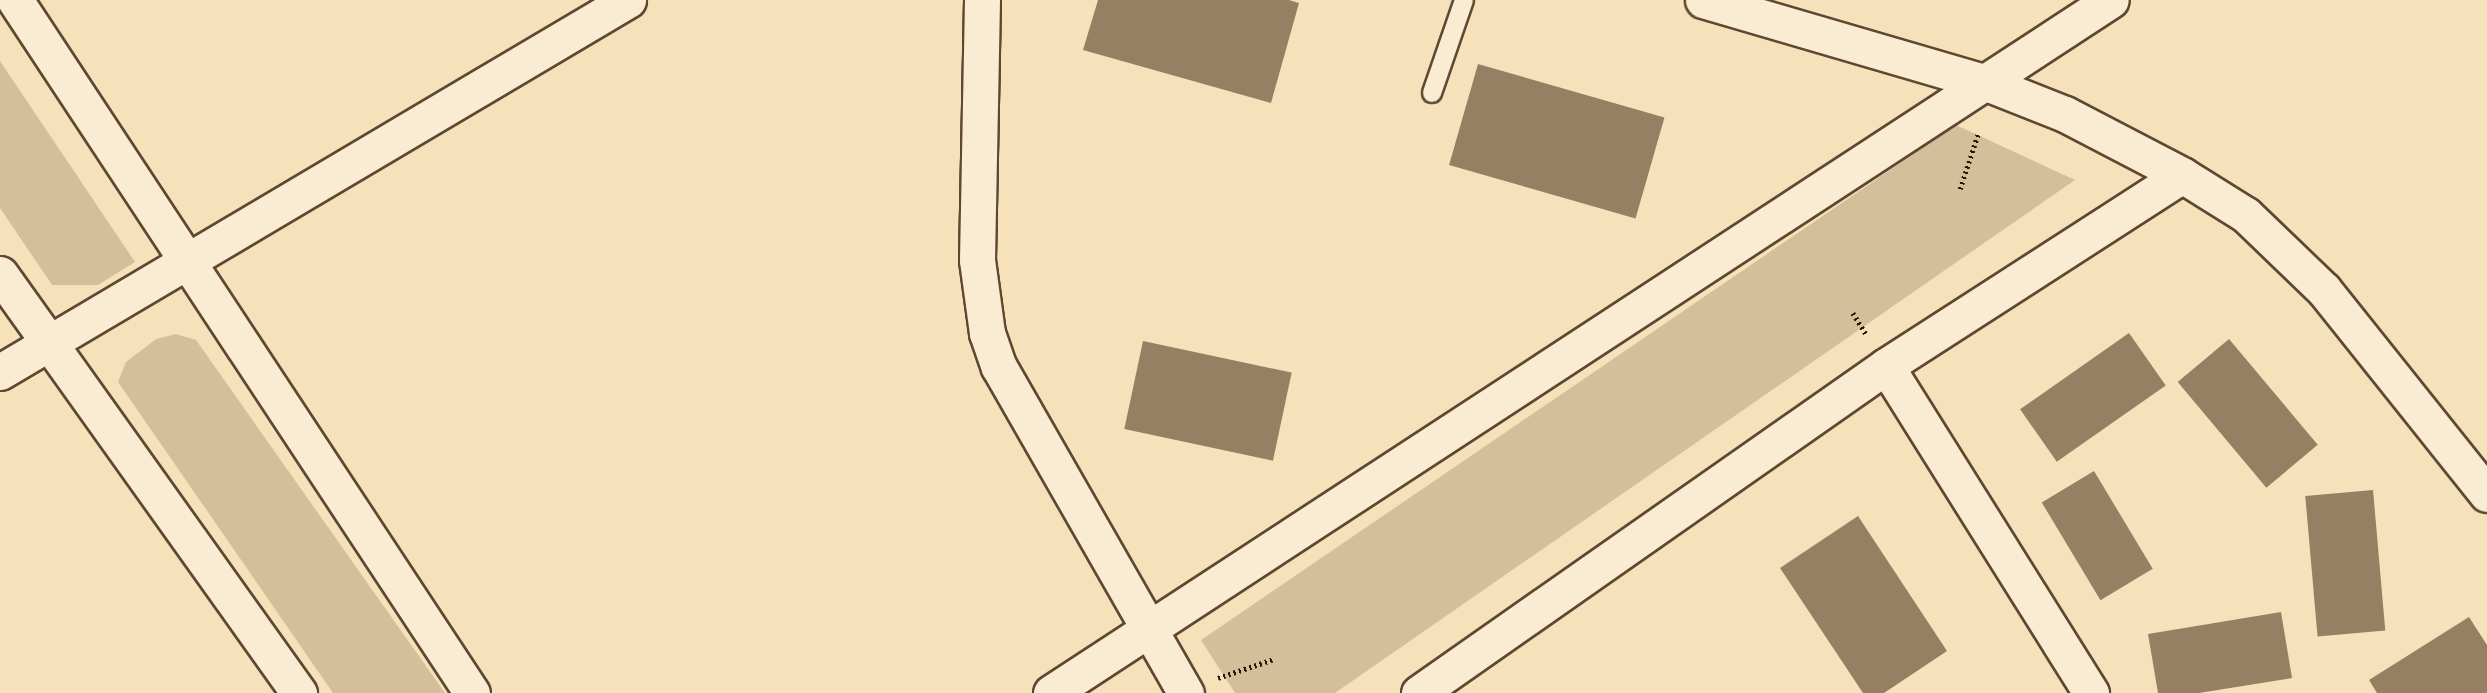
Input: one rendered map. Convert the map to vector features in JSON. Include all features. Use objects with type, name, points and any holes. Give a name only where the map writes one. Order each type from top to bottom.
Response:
[{"type":"street","points":[[15,0],[472,693]]},
{"type":"street","points":[[0,372],[628,0]]},
{"type":"street","points":[[982,0],[976,260],[987,333],[999,367],[1185,691]]},
{"type":"street","points":[[1703,0],[1984,82],[2065,114],[2182,175],[2246,215],[2324,290],[2487,494]]},
{"type":"street","points":[[1051,693],[2111,0]]},
{"type":"street","points":[[1419,693],[1886,366],[2182,175]]},
{"type":"street","points":[[0,274],[46,344],[299,693]]},
{"type":"street","points":[[1886,366],[2091,693]]},
{"type":"lane","points":[[1432,93],[1464,0]]},
{"type":"path","points":[[1185,691],[1274,659]]},
{"type":"shaded area","points":[[0,61],[135,262],[98,285],[52,285],[0,208]]},
{"type":"shaded area","points":[[1956,125],[2075,180],[1335,693],[1235,693],[1201,640]]},
{"type":"shaded area","points":[[176,334],[196,340],[445,693],[333,693],[118,382],[126,362],[156,339]]},
{"type":"building","points":[[1098,0],[1289,0],[1299,3],[1271,103],[1083,50]]},
{"type":"building","points":[[1478,64],[1664,117],[1636,218],[1449,165]]},
{"type":"building","points":[[2129,333],[2166,385],[2057,462],[2020,409]]},
{"type":"building","points":[[2229,339],[2318,445],[2266,488],[2178,382]]},
{"type":"building","points":[[1143,341],[1292,373],[1273,461],[1124,429]]},
{"type":"building","points":[[2094,471],[2153,569],[2100,600],[2042,502]]},
{"type":"building","points":[[2373,490],[2385,630],[2318,636],[2305,496]]},
{"type":"building","points":[[1858,516],[1947,651],[1884,693],[1863,693],[1780,568]]},
{"type":"building","points":[[2281,612],[2292,678],[2199,693],[2158,693],[2148,634]]},
{"type":"building","points":[[2469,617],[2487,645],[2487,693],[2377,693],[2369,680]]}]
